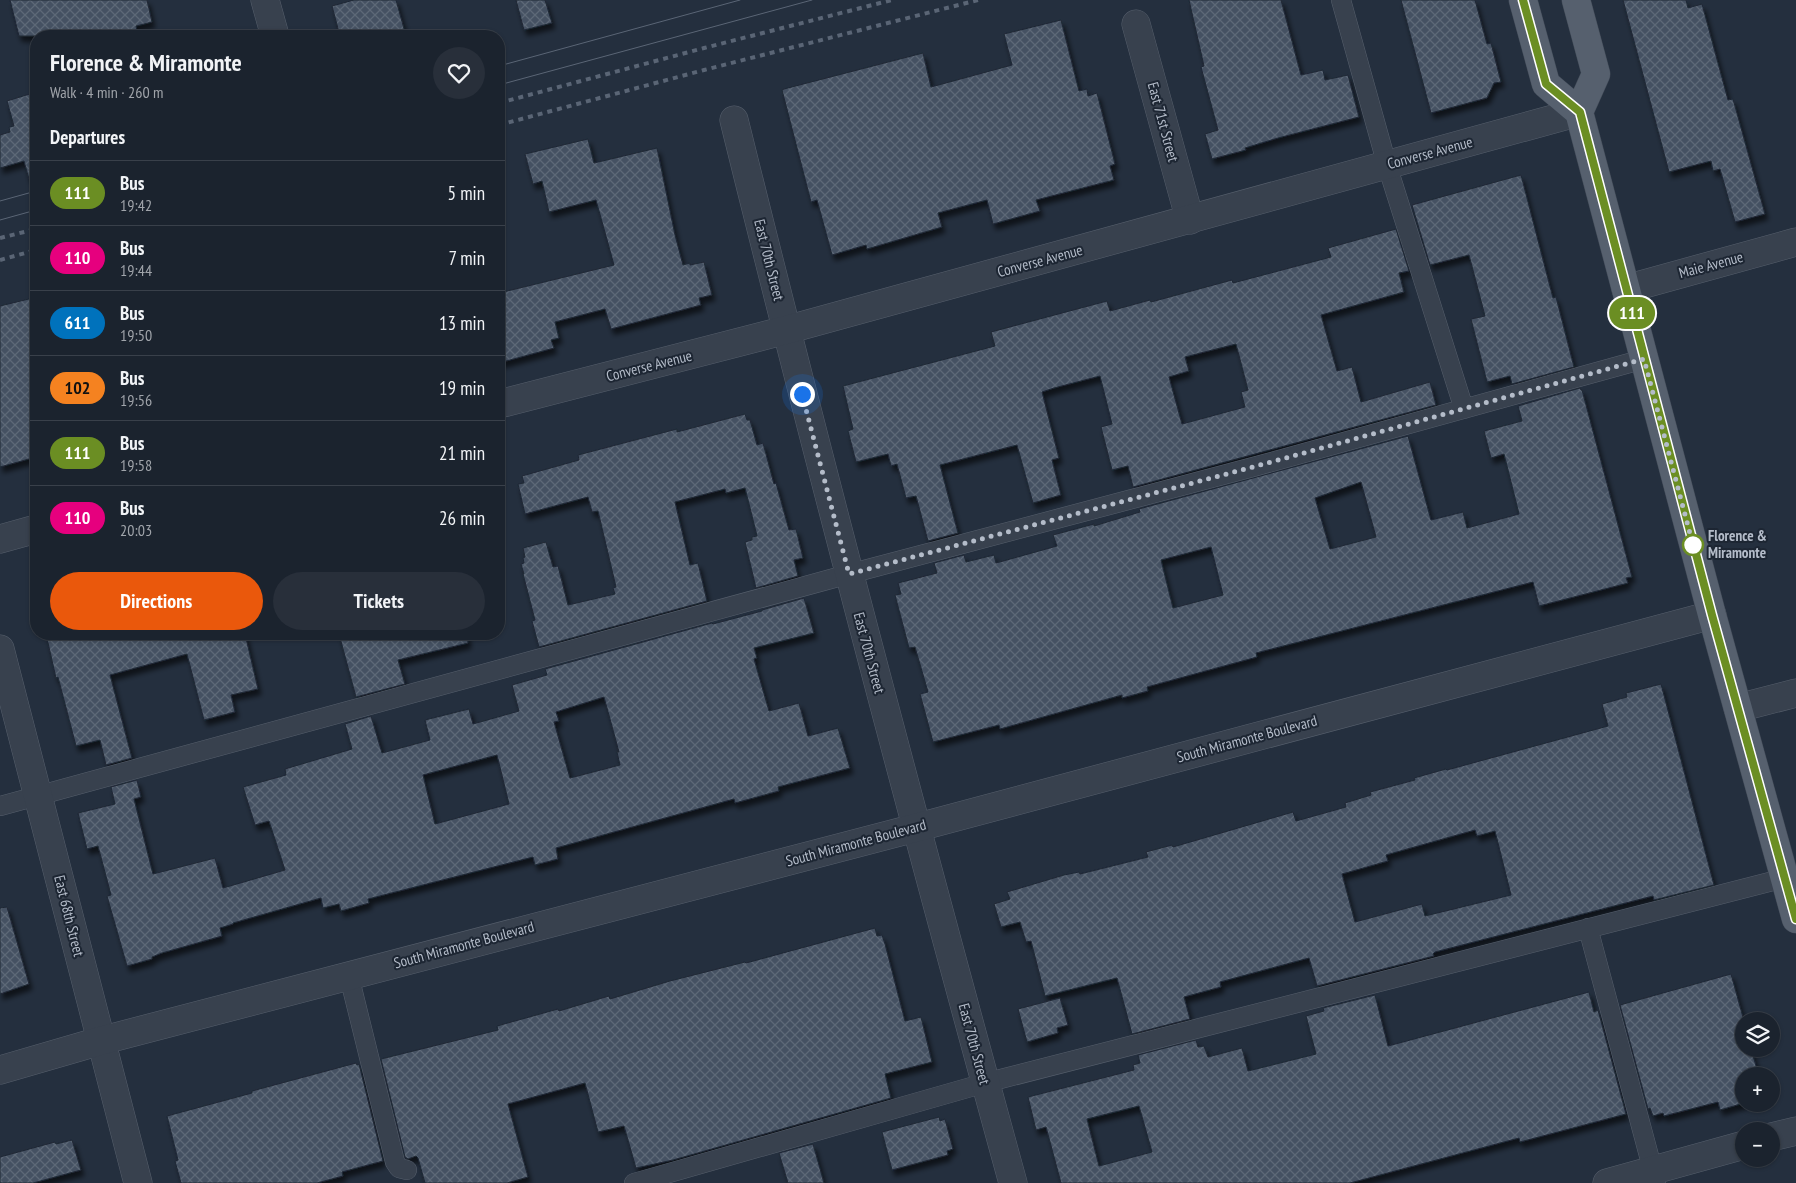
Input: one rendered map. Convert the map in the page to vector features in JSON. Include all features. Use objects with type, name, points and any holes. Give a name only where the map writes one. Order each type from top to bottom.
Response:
[{"type":"main road","points":[[1524,0],[1546,84],[1580,112],[1712,615],[1796,919]]},
{"type":"main road","points":[[1576,0],[1596,74],[1580,112]]},
{"type":"street","points":[[265,0],[273,30]]},
{"type":"street","name":"East 71st Street","points":[[1136,24],[1190,220]]},
{"type":"street","name":"Converse Avenue","points":[[505,402],[786,330],[1580,112]]},
{"type":"street","name":"East 70th Street","points":[[734,120],[786,330],[915,828],[1013,1183]]},
{"type":"street","name":"Maie Avenue","points":[[1626,289],[1796,242]]},
{"type":"street","points":[[0,539],[30,531]]},
{"type":"street","name":"South Miramonte Boulevard","points":[[0,1070],[100,1041],[915,828],[1712,615]]},
{"type":"street","name":"East 68th Street","points":[[0,649],[138,1183]]},
{"type":"street","points":[[1738,708],[1796,693]]},
{"type":"street","points":[[1780,1135],[1796,1131]]},
{"type":"street","points":[[1607,1183],[1655,1177],[1735,1148]]},
{"type":"lane","points":[[1341,0],[1387,165],[1464,409]]},
{"type":"lane","points":[[0,806],[849,574],[1253,467],[1644,359]]},
{"type":"lane","points":[[634,1183],[985,1083],[1785,878]]},
{"type":"lane","points":[[1588,928],[1655,1177]]},
{"type":"lane","points":[[349,976],[395,1162],[399,1168],[407,1170]]},
{"type":"building","points":[[10,0],[147,0],[152,22],[136,26],[137,30],[30,30],[30,36],[19,36]]},
{"type":"building","points":[[354,0],[396,0],[404,30],[338,30],[332,6]]},
{"type":"building","points":[[516,0],[545,0],[552,23],[524,30]]},
{"type":"building","points":[[1189,0],[1281,0],[1301,75],[1323,70],[1325,80],[1348,75],[1359,117],[1278,138],[1245,148],[1246,150],[1212,159],[1205,134],[1218,130],[1201,67],[1204,66]]},
{"type":"building","points":[[1401,0],[1475,0],[1487,44],[1491,43],[1501,82],[1494,83],[1487,98],[1431,113]]},
{"type":"building","points":[[1623,0],[1686,0],[1688,8],[1702,4],[1728,100],[1733,99],[1765,214],[1735,222],[1720,169],[1713,171],[1711,161],[1669,172]]},
{"type":"building","points":[[1061,20],[1079,91],[1087,89],[1088,96],[1097,93],[1115,164],[1110,166],[1114,180],[1036,200],[1040,211],[993,224],[987,200],[938,213],[942,227],[867,249],[866,245],[832,255],[817,200],[811,202],[782,90],[923,53],[931,87],[1012,65],[1004,34]]},
{"type":"building","points":[[30,94],[30,179],[24,161],[0,168],[0,135],[10,132],[9,127],[14,126],[7,101]]},
{"type":"building","points":[[588,139],[594,163],[657,148],[683,265],[704,262],[712,295],[699,298],[701,305],[611,329],[605,309],[555,322],[559,338],[551,340],[554,348],[505,361],[505,292],[614,265],[596,200],[549,212],[542,181],[533,184],[525,154]]},
{"type":"building","points":[[1521,175],[1553,298],[1556,297],[1574,367],[1512,384],[1510,376],[1487,382],[1471,319],[1485,316],[1469,255],[1430,265],[1412,205]]},
{"type":"building","points":[[1396,229],[1409,271],[1399,273],[1404,292],[1321,315],[1337,371],[1352,367],[1361,402],[1430,382],[1436,405],[1133,487],[1128,466],[1112,470],[1101,427],[1112,424],[1100,376],[1054,388],[1042,392],[1059,458],[1052,460],[1061,495],[1033,503],[1017,445],[940,465],[958,533],[928,541],[916,496],[906,498],[897,464],[891,466],[888,454],[856,462],[848,431],[853,429],[843,386],[995,346],[991,332],[1107,301],[1110,311],[1232,280],[1233,283],[1331,257],[1328,248]],"holes":[[[1236,344],[1248,390],[1241,392],[1245,407],[1182,424],[1169,377],[1189,371],[1185,357]]]},
{"type":"building","points":[[30,299],[30,459],[0,467],[0,306]]},
{"type":"building","points":[[1580,388],[1582,390],[1632,577],[1626,578],[1628,583],[1539,606],[1533,582],[1256,653],[1257,657],[1147,687],[1148,691],[1122,698],[1122,695],[1000,729],[999,725],[933,742],[920,694],[928,692],[915,647],[909,648],[895,595],[901,594],[898,583],[937,573],[934,563],[964,555],[966,562],[994,555],[996,563],[1057,546],[1053,535],[1094,524],[1094,526],[1140,512],[1139,509],[1408,436],[1431,520],[1463,512],[1467,528],[1519,514],[1504,454],[1491,458],[1484,431],[1522,421],[1518,406]],"holes":[[[1361,482],[1376,537],[1330,549],[1315,498]],[[1211,547],[1223,595],[1173,608],[1161,560]]]},
{"type":"building","points":[[745,414],[747,420],[750,420],[757,445],[763,443],[789,530],[796,529],[803,558],[794,560],[798,576],[756,588],[745,542],[757,536],[745,488],[726,493],[725,489],[675,502],[690,565],[698,563],[707,601],[539,647],[532,621],[535,620],[521,564],[524,563],[523,558],[525,557],[523,548],[546,542],[553,567],[558,566],[568,605],[615,594],[613,588],[616,587],[598,511],[592,512],[588,497],[525,514],[518,484],[524,483],[522,476],[579,460],[578,455],[677,429],[677,432]]},
{"type":"building","points":[[804,598],[814,633],[754,648],[757,658],[754,659],[769,711],[799,703],[808,736],[838,728],[850,768],[778,787],[779,791],[735,803],[734,799],[556,848],[558,859],[535,865],[533,857],[368,899],[369,903],[341,911],[339,904],[323,908],[321,898],[233,923],[220,928],[222,936],[162,953],[152,957],[152,959],[127,966],[107,896],[111,895],[98,846],[87,849],[78,813],[115,804],[111,787],[137,780],[141,797],[134,799],[153,874],[215,858],[223,888],[285,870],[269,821],[255,825],[243,787],[286,775],[285,769],[352,749],[345,724],[371,716],[382,753],[430,740],[425,720],[469,709],[473,724],[519,711],[512,685],[547,675],[545,669]],"holes":[[[604,697],[619,752],[617,752],[620,765],[570,778],[554,722],[559,721],[556,712]],[[497,755],[509,804],[435,824],[423,775]]]},
{"type":"building","points":[[47,640],[246,640],[258,689],[231,695],[235,712],[204,720],[187,654],[110,675],[132,758],[106,765],[100,740],[76,746],[58,677],[56,678]]},
{"type":"building","points":[[341,640],[468,640],[468,643],[398,660],[405,684],[356,697]]},
{"type":"building","points":[[1661,684],[1714,885],[1654,900],[1653,896],[1435,952],[1434,956],[1317,986],[1309,958],[1220,982],[1221,987],[1184,997],[1190,1019],[1132,1034],[1117,978],[1045,996],[1031,941],[1026,942],[1020,922],[1001,927],[994,904],[1010,899],[1007,892],[1064,875],[1079,872],[1080,874],[1148,857],[1146,852],[1172,845],[1173,847],[1293,812],[1296,821],[1346,807],[1345,803],[1371,795],[1370,792],[1415,780],[1414,778],[1608,726],[1602,704],[1627,697],[1626,693]],"holes":[[[1475,830],[1477,836],[1495,831],[1511,895],[1425,916],[1422,904],[1355,922],[1342,874],[1388,861],[1386,855]]]},
{"type":"building","points":[[7,907],[29,984],[0,994],[0,908]]},
{"type":"building","points":[[875,928],[877,936],[882,935],[885,944],[905,1021],[921,1017],[932,1062],[885,1074],[891,1098],[673,1160],[636,1168],[624,1126],[598,1132],[585,1083],[508,1104],[528,1177],[507,1183],[425,1183],[418,1158],[416,1156],[408,1159],[405,1157],[381,1059],[498,1030],[497,1026],[558,1009],[559,1011],[609,996],[610,999],[670,981],[746,963]]},
{"type":"building","points":[[1731,974],[1742,1012],[1735,1012],[1735,1057],[1753,1057],[1756,1067],[1735,1067],[1735,1106],[1720,1110],[1718,1102],[1664,1116],[1663,1113],[1653,1116],[1650,1108],[1648,1109],[1620,1005]]},
{"type":"building","points":[[1589,992],[1594,1012],[1598,1010],[1626,1114],[1520,1142],[1519,1138],[1350,1183],[1061,1183],[1046,1127],[1036,1130],[1028,1097],[1134,1070],[1133,1065],[1140,1063],[1138,1055],[1196,1040],[1198,1047],[1204,1046],[1208,1057],[1242,1048],[1248,1071],[1316,1054],[1306,1016],[1324,1011],[1323,1008],[1375,995],[1388,1046]],"holes":[[[1139,1106],[1152,1152],[1099,1166],[1087,1119]]]},
{"type":"building","points":[[1060,998],[1068,1025],[1057,1028],[1058,1033],[1027,1042],[1018,1009]]},
{"type":"building","points":[[356,1063],[357,1065],[359,1064],[383,1161],[342,1172],[343,1176],[317,1183],[181,1183],[175,1161],[178,1160],[167,1116]]},
{"type":"building","points":[[939,1117],[940,1121],[945,1119],[953,1149],[947,1151],[948,1155],[892,1170],[882,1132]]},
{"type":"building","points":[[72,1140],[81,1170],[33,1183],[0,1183],[0,1157],[55,1142],[56,1144]]},
{"type":"building","points":[[813,1144],[824,1183],[788,1183],[779,1153]]},
{"type":"tram line","points":[[505,64],[740,0]]},
{"type":"tram line","points":[[505,83],[812,0]]},
{"type":"tram line","points":[[0,201],[30,193]]},
{"type":"tram line","points":[[0,220],[30,212]]},
{"type":"railway","points":[[505,101],[892,0]]},
{"type":"railway","points":[[505,123],[978,0]]},
{"type":"railway","points":[[0,238],[30,230]]},
{"type":"railway","points":[[0,260],[30,252]]},
{"type":"bus line","name":"111","points":[[1523,0],[1546,84],[1580,112],[1712,615],[1796,919]]},
{"type":"place","name":"Florence & Miramonte","points":[[1693,545]]},
{"type":"route","points":[[802,394],[849,574],[1253,467],[1644,359],[1693,545]]}]
